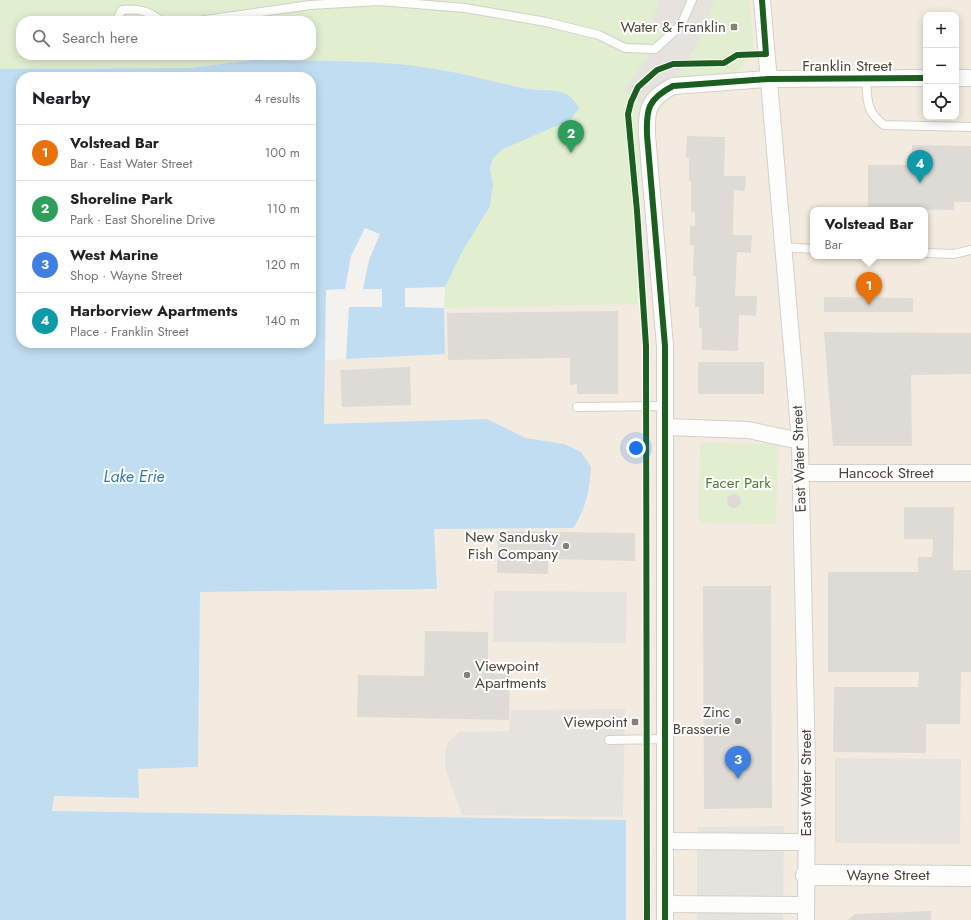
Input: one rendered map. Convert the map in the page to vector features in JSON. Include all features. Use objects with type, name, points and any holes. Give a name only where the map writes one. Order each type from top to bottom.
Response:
[{"type":"street","name":"East Water Street","points":[[762,0],[782,247],[800,441],[807,766],[806,912]]},
{"type":"street","name":"Franklin Street","points":[[665,912],[665,346],[647,135],[646,118],[649,108],[654,99],[661,92],[673,86],[768,79],[923,78]]},
{"type":"street","points":[[959,78],[971,78]]},
{"type":"street","points":[[666,427],[748,430],[800,441]]},
{"type":"street","name":"Hancock Street","points":[[801,473],[971,473]]},
{"type":"street","points":[[665,842],[806,842]]},
{"type":"street","name":"Wayne Street","points":[[806,875],[971,876]]},
{"type":"street","points":[[665,912],[806,912]]},
{"type":"lane","points":[[233,16],[310,5],[379,1],[466,8],[546,22],[599,35],[625,48],[655,49],[681,25],[692,0]]},
{"type":"lane","points":[[119,16],[122,10],[137,8],[155,16]]},
{"type":"lane","points":[[866,79],[869,109],[874,118],[884,124],[971,127]]},
{"type":"lane","points":[[782,247],[810,249]]},
{"type":"lane","points":[[928,253],[954,254],[971,250]]},
{"type":"lane","points":[[576,408],[665,406]]},
{"type":"lane","points":[[609,740],[666,739]]},
{"type":"shaded area","points":[[660,0],[714,0],[702,33],[685,65],[650,110],[624,91],[667,27],[652,21]]},
{"type":"shaded area","points":[[750,0],[971,0],[971,920],[626,920],[625,820],[52,811],[53,796],[139,798],[138,769],[198,767],[200,592],[437,589],[434,529],[573,528],[564,444],[526,438],[487,419],[324,424],[325,360],[445,354],[444,308],[637,304],[639,175],[649,125],[677,89],[736,74],[754,53]]},
{"type":"shaded area","points":[[494,591],[627,592],[626,643],[493,642]]},
{"type":"shaded area","points":[[625,709],[623,817],[462,815],[445,768],[445,753],[448,742],[459,732],[509,731],[511,710]]},
{"type":"shaded area","points":[[835,758],[961,759],[960,844],[835,843]]},
{"type":"shaded area","points":[[784,826],[783,920],[697,920],[697,827]]},
{"type":"green space","points":[[0,0],[750,0],[754,53],[736,74],[677,89],[649,125],[639,175],[637,304],[444,308],[445,287],[493,185],[490,169],[493,158],[558,90],[526,89],[436,69],[360,61],[254,60],[188,68],[0,69]]},
{"type":"green space","name":"Facer Park","points":[[700,443],[778,444],[776,524],[699,523]]},
{"type":"water","name":"Lake Erie","points":[[254,60],[345,61],[391,64],[447,71],[523,88],[554,90],[567,95],[579,108],[570,120],[503,149],[493,158],[490,169],[493,185],[490,206],[462,252],[445,287],[405,288],[405,307],[444,308],[445,354],[346,359],[349,307],[382,307],[382,289],[363,289],[369,260],[380,234],[365,228],[351,256],[345,289],[326,290],[324,424],[487,419],[526,438],[564,444],[581,452],[591,467],[588,491],[584,506],[573,528],[434,529],[437,589],[200,592],[198,767],[138,769],[139,798],[54,796],[52,811],[626,820],[626,920],[0,920],[0,69],[188,68]]},
{"type":"building","points":[[687,136],[725,137],[724,176],[746,176],[745,191],[734,190],[733,235],[752,235],[751,253],[737,252],[735,296],[757,296],[756,316],[739,315],[738,351],[702,350],[702,328],[699,328],[699,307],[695,307],[696,276],[693,276],[694,245],[690,245],[690,226],[695,226],[695,212],[691,212],[689,158],[686,158]]},
{"type":"building","points":[[912,145],[971,146],[971,202],[954,202],[954,210],[928,210],[928,207],[868,207],[868,165],[912,165]]},
{"type":"building","points":[[824,297],[913,298],[913,312],[824,312]]},
{"type":"building","points":[[618,311],[618,394],[577,394],[577,384],[570,385],[570,358],[448,360],[447,313]]},
{"type":"building","points":[[824,332],[971,333],[971,374],[911,375],[912,446],[833,446]]},
{"type":"building","points":[[698,362],[764,362],[764,394],[698,394]]},
{"type":"building","points":[[410,367],[411,405],[342,407],[340,370]]},
{"type":"building","points":[[731,494],[737,494],[741,498],[741,504],[737,508],[731,508],[727,504],[727,498]]},
{"type":"building","points":[[904,507],[954,507],[953,570],[971,570],[971,672],[961,672],[960,724],[926,724],[926,753],[833,752],[834,687],[918,687],[919,672],[828,672],[828,572],[918,572],[918,557],[932,557],[933,539],[904,539]]},
{"type":"building","name":"New Sandusky Fish Company","points":[[498,531],[635,533],[635,561],[548,559],[548,574],[497,573]]},
{"type":"building","points":[[703,586],[771,586],[772,808],[704,809]]},
{"type":"building","name":"Viewpoint Apartments","points":[[425,631],[488,632],[488,673],[510,674],[509,720],[357,717],[358,675],[424,676]]},
{"type":"building","points":[[931,911],[931,920],[848,920],[855,914]]},
{"type":"cycle path","points":[[647,920],[646,346],[637,211],[628,114],[631,102],[638,87],[657,70],[673,64],[724,63],[737,55],[766,54],[762,0]]},
{"type":"cycle path","points":[[665,920],[665,346],[647,135],[648,111],[658,95],[673,86],[768,79],[923,78]]},
{"type":"place","name":"Water & Franklin","points":[[734,27]]},
{"type":"place","name":"Shoreline Park","points":[[571,153]]},
{"type":"place","name":"Harborview Apartments","points":[[920,183]]},
{"type":"place","name":"Volstead Bar","points":[[869,305]]},
{"type":"place","name":"New Sandusky Fish Company","points":[[566,546]]},
{"type":"place","name":"Viewpoint Apartments","points":[[467,675]]},
{"type":"place","name":"Zinc Brasserie","points":[[738,721]]},
{"type":"place","name":"Viewpoint","points":[[635,722]]},
{"type":"place","name":"West Marine","points":[[738,779]]}]
